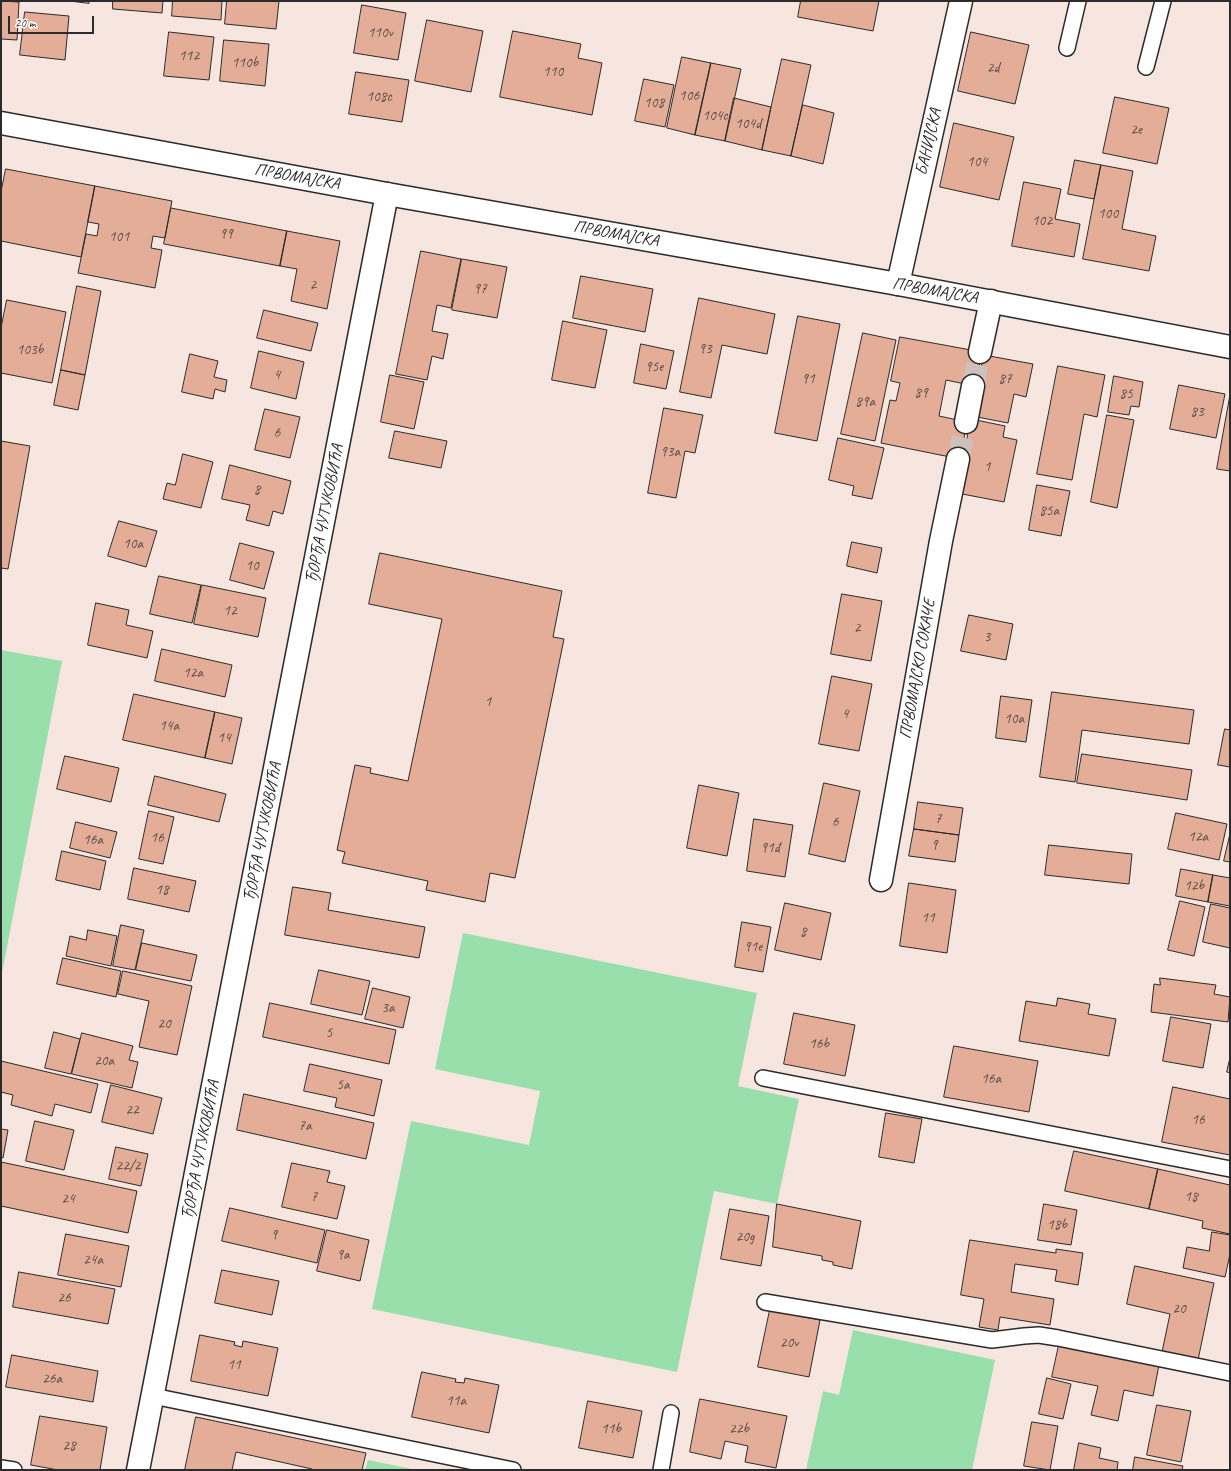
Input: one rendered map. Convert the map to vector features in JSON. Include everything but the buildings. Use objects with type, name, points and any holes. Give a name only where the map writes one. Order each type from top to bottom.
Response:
[{"type":"street","name":"БАНИЈСКА","points":[[898,284],[961,1]]},
{"type":"street","name":"ПРВОМАЈСКА","points":[[1,123],[387,194],[898,284],[1230,347]]},
{"type":"street","name":"ЂОРЂА ЧУТУКОВИЋА","points":[[138,1470],[387,194]]},
{"type":"street","points":[[980,352],[990,301]]},
{"type":"street","points":[[966,422],[973,386]]},
{"type":"street","name":"ПРВОМАЈСКО СОКАЧЕ","points":[[881,880],[941,541],[958,459]]},
{"type":"lane","points":[[1068,48],[1078,1]]},
{"type":"lane","points":[[1146,67],[1163,1]]},
{"type":"lane","points":[[763,1078],[1230,1170]]},
{"type":"lane","points":[[765,1302],[992,1340],[1039,1335],[1230,1373]]},
{"type":"lane","points":[[153,1396],[513,1470]]},
{"type":"lane","points":[[661,1470],[670,1413]]},
{"type":"lane","points":[[1,1468],[14,1470]]},
{"type":"green space","points":[[1,650],[62,661],[1,978]]},
{"type":"green space","points":[[463,933],[757,993],[738,1086],[799,1099],[777,1204],[714,1191],[677,1372],[372,1309],[411,1121],[529,1145],[540,1091],[435,1069]]},
{"type":"green space","points":[[853,1330],[995,1360],[972,1470],[806,1470],[823,1391],[839,1395]]},
{"type":"green space","points":[[368,1460],[417,1470],[365,1470]]},
{"type":"tunnel","points":[[973,386],[980,352]]},
{"type":"tunnel","points":[[958,459],[966,422]]}]
